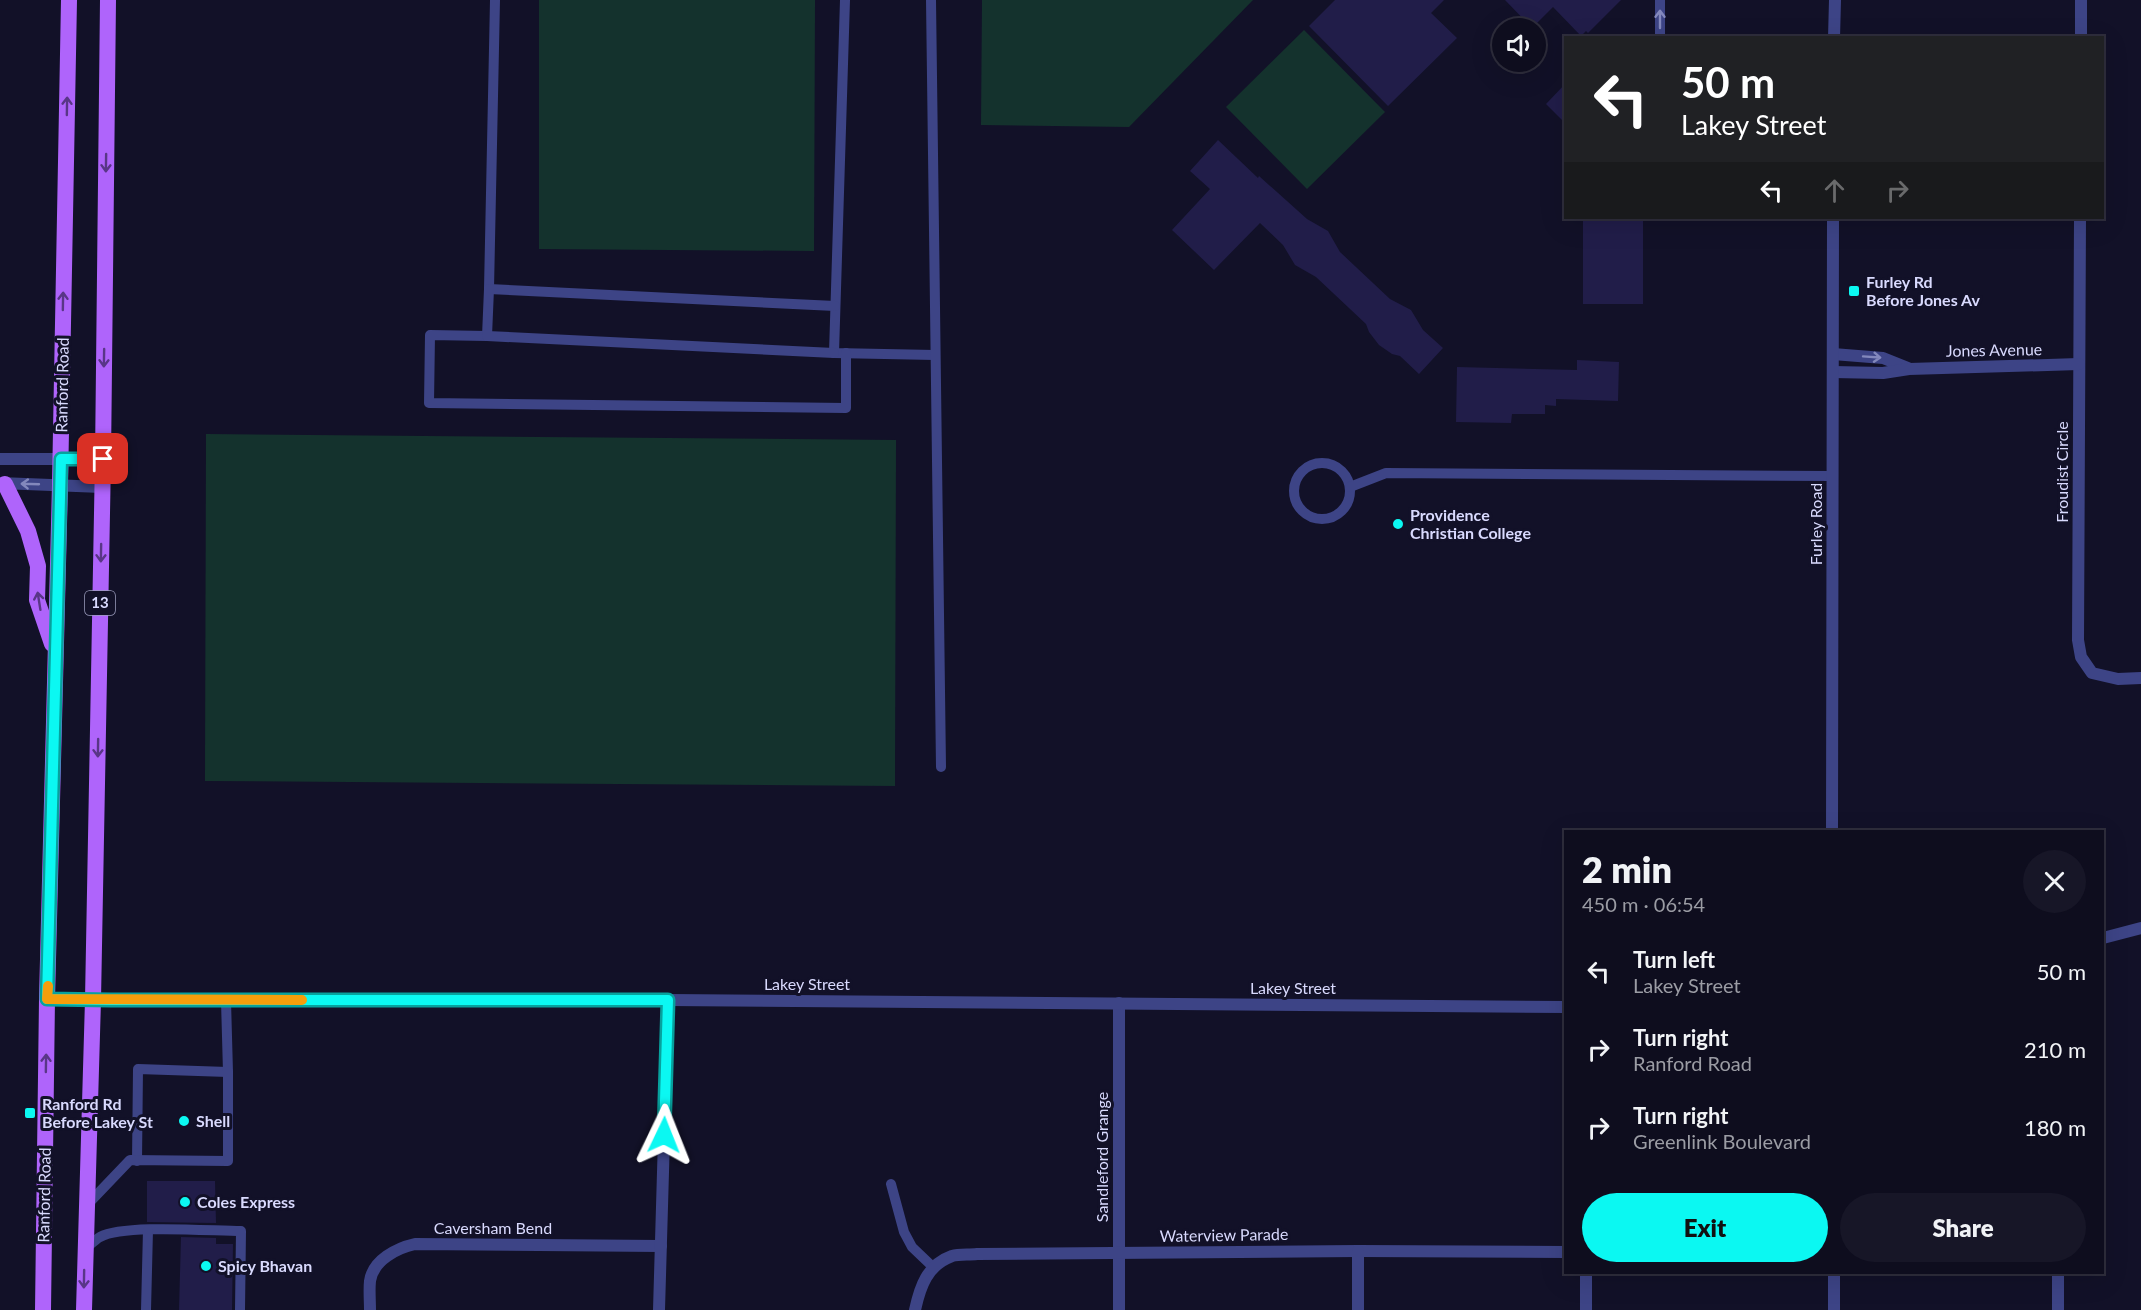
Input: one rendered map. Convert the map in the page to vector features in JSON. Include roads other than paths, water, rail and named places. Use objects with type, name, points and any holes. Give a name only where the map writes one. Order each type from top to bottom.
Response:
[{"type":"main road","name":"Ranford Road","points":[[43,1310],[47,999],[61,459],[69,0]]},
{"type":"main road","name":"13","points":[[84,1310],[93,1000],[103,459],[108,0]]},
{"type":"main road","points":[[2,483],[28,531],[38,566],[37,600],[56,656]]},
{"type":"street","points":[[1834,36],[1835,0]]},
{"type":"street","points":[[2081,0],[2081,36]]},
{"type":"street","name":"Furley Road","points":[[1832,830],[1833,219]]},
{"type":"street","name":"Froudist Circle","points":[[2080,219],[2078,640],[2081,657],[2092,673],[2118,679],[2141,678]]},
{"type":"street","name":"Jones Avenue","points":[[1833,354],[1883,358],[1909,369]]},
{"type":"street","name":"Jones Avenue","points":[[1833,372],[1883,373],[1909,369],[2079,364]]},
{"type":"street","points":[[0,459],[103,459]]},
{"type":"street","points":[[2,483],[102,487]]},
{"type":"street","points":[[2104,938],[2141,928]]},
{"type":"street","name":"Lakey Street","points":[[47,999],[668,1000],[1564,1007]]},
{"type":"street","points":[[659,1310],[668,1000]]},
{"type":"street","name":"Sandleford Grange","points":[[1119,1004],[1119,1310]]},
{"type":"street","name":"Caversham Bend","points":[[370,1310],[370,1279],[378,1264],[391,1252],[416,1244],[661,1246]]},
{"type":"street","points":[[1358,1251],[1358,1310]]},
{"type":"street","name":"Waterview Parade","points":[[934,1268],[953,1256],[1358,1251],[1564,1252]]},
{"type":"street","points":[[915,1310],[920,1288],[927,1274],[934,1268]]},
{"type":"street","points":[[1586,1274],[1586,1310]]},
{"type":"street","points":[[1834,1274],[1834,1310]]},
{"type":"street","points":[[2058,1274],[2058,1310]]},
{"type":"lane","points":[[487,336],[495,0]]},
{"type":"lane","points":[[834,353],[845,0]]},
{"type":"lane","points":[[931,0],[940,767]]},
{"type":"lane","points":[[1660,0],[1660,36]]},
{"type":"lane","points":[[489,289],[835,306]]},
{"type":"lane","points":[[846,353],[846,408],[429,403],[430,335],[834,353],[846,353],[936,355]]},
{"type":"lane","points":[[1326,463],[1342,471],[1350,487],[1347,505],[1334,517],[1326,519],[1308,515],[1300,509],[1294,491],[1300,474],[1307,467],[1326,463]]},
{"type":"lane","points":[[1350,487],[1386,474],[1832,476]]},
{"type":"lane","points":[[86,1205],[130,1160],[228,1161],[226,1000]]},
{"type":"lane","points":[[137,1161],[138,1070],[228,1072]]},
{"type":"lane","points":[[891,1184],[904,1232],[912,1247],[934,1268]]},
{"type":"lane","points":[[146,1310],[148,1230]]},
{"type":"lane","points":[[85,1249],[100,1237],[117,1232],[242,1231],[240,1310]]},
{"type":"place","name":"Furley Rd Before Jones Av","points":[[1854,291]]},
{"type":"place","name":"Providence Christian College","points":[[1398,524]]},
{"type":"place","name":"Ranford Rd Before Lakey St","points":[[30,1113]]},
{"type":"place","name":"Shell","points":[[184,1121]]},
{"type":"place","name":"Coles Express","points":[[185,1202]]},
{"type":"place","name":"Spicy Bhavan","points":[[206,1266]]}]
